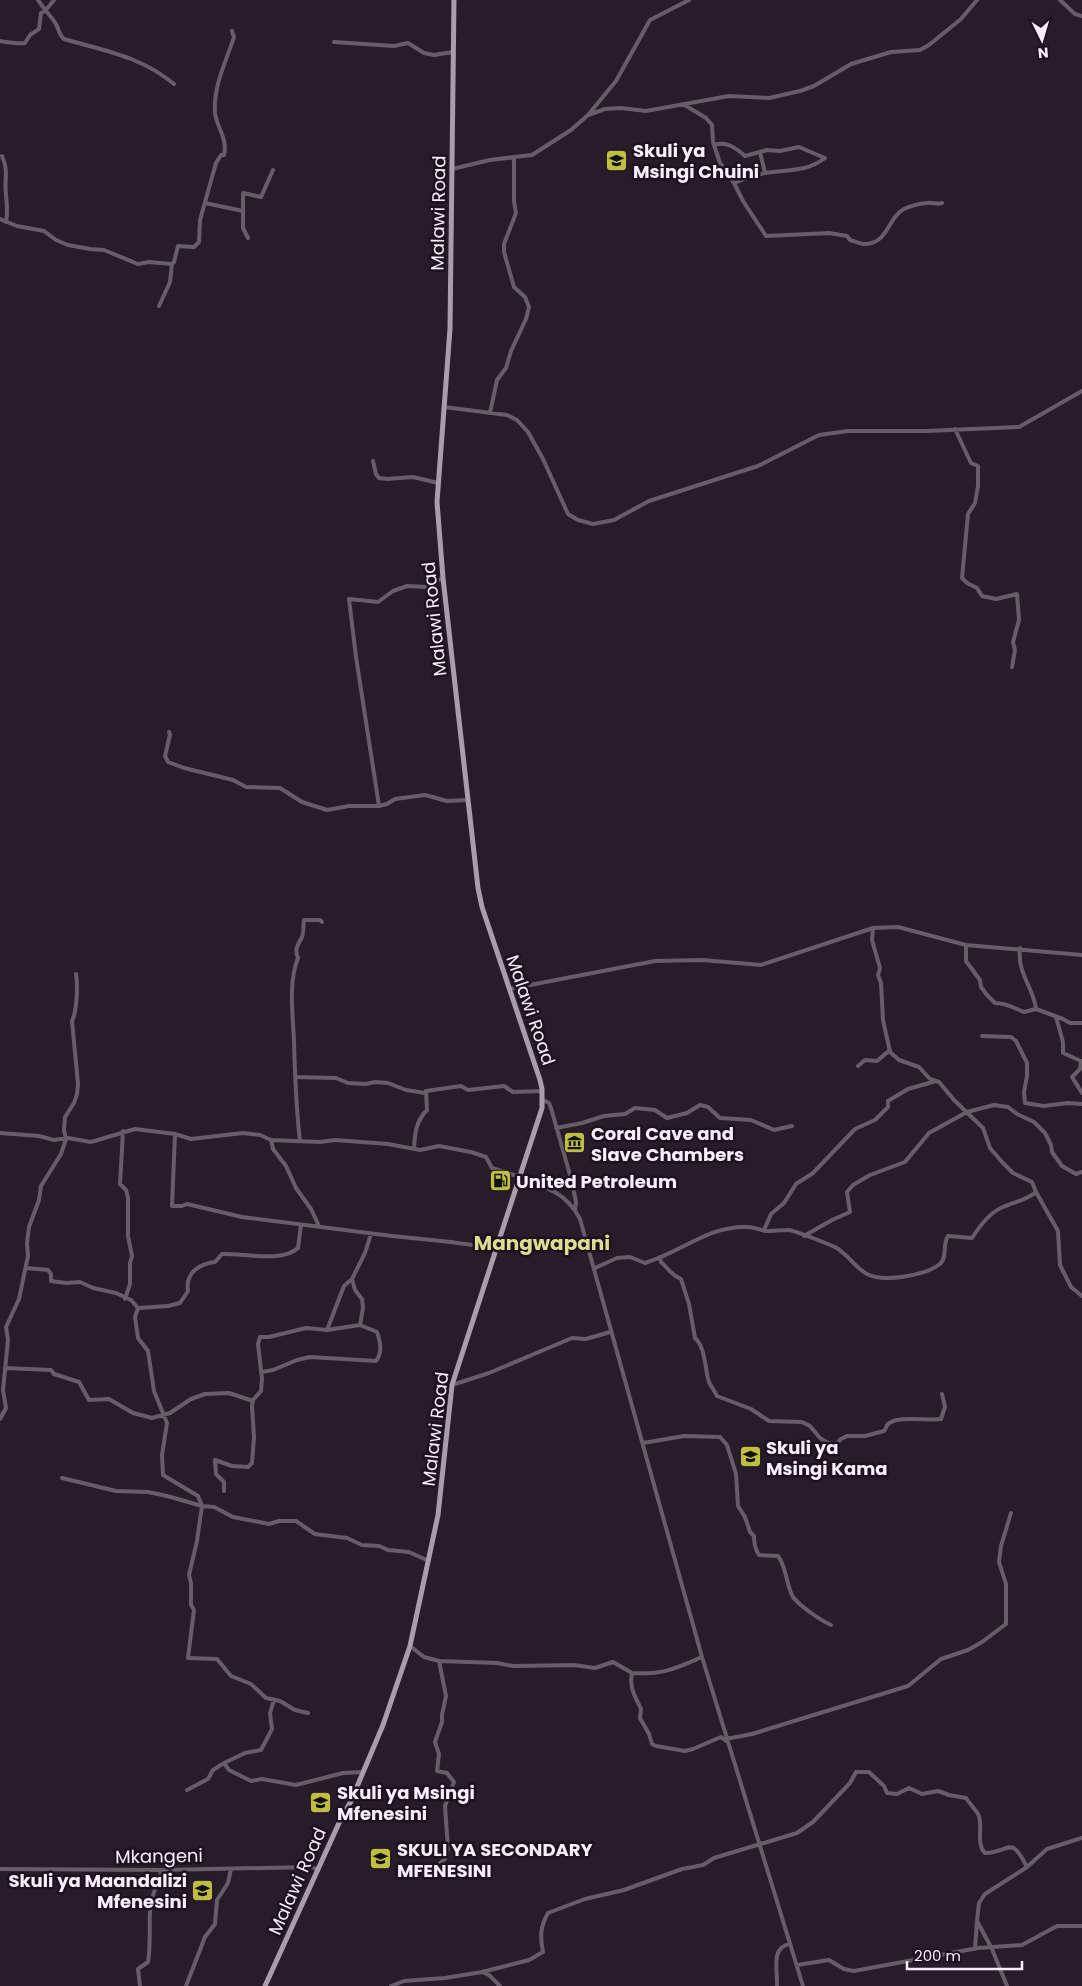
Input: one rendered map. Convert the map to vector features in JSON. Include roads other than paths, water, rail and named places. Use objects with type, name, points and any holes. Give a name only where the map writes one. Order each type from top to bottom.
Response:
[{"type":"main road","name":"Malawi Road","points":[[265,1986],[384,1725],[410,1646],[439,1510],[452,1385],[519,1178],[534,1138],[542,1108],[542,1091],[478,888],[443,578],[438,483],[450,329],[454,0]]},
{"type":"street","points":[[38,0],[45,11],[56,22],[60,36],[64,40],[133,58],[159,72],[174,84]]},
{"type":"street","points":[[0,41],[12,41],[18,44],[25,43],[30,35],[39,28],[41,13],[54,0]]},
{"type":"street","points":[[452,169],[490,160],[532,155],[545,148],[588,115],[616,81],[650,20],[689,0]]},
{"type":"street","points":[[588,115],[621,108],[646,111],[729,96],[769,98],[800,91],[814,86],[852,64],[891,52],[920,50],[929,46],[961,19],[977,0]]},
{"type":"street","points":[[1060,0],[1075,14],[1082,16]]},
{"type":"street","points":[[159,306],[168,286],[178,246],[194,247],[199,242],[200,220],[216,163],[224,155],[226,146],[216,118],[215,92],[234,36],[232,31]]},
{"type":"street","points":[[334,42],[394,46],[408,43],[424,53],[434,55],[453,52]]},
{"type":"street","points":[[683,104],[706,118],[712,125],[714,144],[720,163],[766,236],[829,233],[847,236],[850,240],[869,244],[878,240],[890,228],[896,214],[906,208],[926,203],[936,205],[942,203]]},
{"type":"street","points":[[714,144],[730,145],[740,150],[745,156],[799,147],[825,158],[815,165],[802,169],[765,173],[734,183]]},
{"type":"street","points":[[760,152],[765,173]]},
{"type":"street","points":[[2,156],[8,174],[6,184],[8,202],[6,222]]},
{"type":"street","points":[[490,413],[497,380],[506,368],[511,350],[529,307],[525,297],[514,288],[504,252],[504,244],[516,213],[514,201],[514,158]]},
{"type":"street","points":[[248,238],[243,228],[243,193],[261,196],[273,170]]},
{"type":"street","points":[[205,203],[243,211]]},
{"type":"street","points":[[0,218],[17,226],[44,231],[56,240],[68,245],[104,250],[138,264],[149,262],[172,264]]},
{"type":"street","points":[[443,407],[507,415],[517,420],[528,432],[543,459],[568,514],[578,520],[593,524],[614,520],[649,501],[758,466],[819,435],[848,431],[1019,427],[1082,391]]},
{"type":"street","points":[[955,429],[969,460],[978,466],[978,486],[975,503],[968,514],[962,578],[977,588],[982,596],[996,598],[1017,594],[1019,620],[1013,642],[1015,650],[1012,667]]},
{"type":"street","points":[[373,461],[379,478],[413,477],[438,483]]},
{"type":"street","points":[[379,806],[349,599],[378,602],[393,591],[407,586],[426,587],[443,578]]},
{"type":"street","points":[[169,732],[165,760],[184,768],[232,780],[246,787],[280,788],[302,802],[327,810],[349,806],[379,806],[388,804],[395,799],[425,795],[447,801],[467,800]]},
{"type":"street","points":[[300,1141],[295,1077],[293,976],[304,920],[320,920],[322,922]]},
{"type":"street","points":[[509,989],[655,960],[702,960],[761,965],[873,928],[898,927],[966,945],[1020,948],[1082,955]]},
{"type":"street","points":[[873,928],[872,940],[880,968],[878,975],[881,982],[884,1020],[890,1050],[899,1060],[919,1066],[930,1079],[939,1082],[954,1100],[983,1128],[990,1148],[1013,1173],[1032,1182],[1058,1231],[1060,1265],[1071,1287],[1082,1296]]},
{"type":"street","points":[[966,945],[966,961],[980,980],[981,987],[995,1003],[1016,1007],[1024,1012],[1036,1009],[1070,1024],[1082,1023]]},
{"type":"street","points":[[1020,948],[1019,961],[1021,972],[1035,1000],[1036,1009]]},
{"type":"street","points":[[0,1419],[6,1408],[4,1390],[8,1340],[6,1327],[19,1299],[26,1268],[30,1226],[40,1200],[40,1186],[59,1159],[66,1139],[64,1130],[66,1117],[74,1103],[78,1084],[72,1021],[75,1015],[76,974]]},
{"type":"street","points":[[1056,1017],[1063,1042],[1063,1053],[1081,1061],[1080,1069],[1072,1077],[1082,1093]]},
{"type":"street","points":[[982,1036],[1011,1037],[1016,1041],[1027,1063],[1028,1076],[1024,1092],[1025,1103],[1044,1106],[1068,1103],[1082,1104]]},
{"type":"street","points":[[858,1066],[865,1060],[877,1060],[890,1050]]},
{"type":"street","points":[[295,1077],[336,1078],[348,1083],[388,1083],[406,1090],[425,1093],[426,1091],[461,1086],[468,1090],[504,1086],[513,1092],[542,1091]]},
{"type":"street","points":[[764,1230],[771,1214],[784,1203],[796,1184],[813,1173],[855,1130],[875,1120],[888,1107],[888,1101],[908,1089],[936,1081]]},
{"type":"street","points":[[414,1148],[416,1126],[420,1117],[427,1110],[428,1104],[425,1093]]},
{"type":"street","points":[[542,1100],[549,1103],[572,1182],[576,1202],[575,1210]]},
{"type":"street","points":[[556,1128],[604,1116],[625,1114],[635,1108],[655,1110],[667,1118],[688,1113],[700,1105],[708,1107],[720,1118],[751,1120],[774,1130],[792,1126]]},
{"type":"street","points":[[804,1236],[850,1212],[847,1192],[853,1184],[870,1175],[905,1162],[929,1133],[967,1112],[994,1105],[1008,1107],[1017,1114],[1034,1122],[1045,1133],[1052,1152],[1062,1166],[1076,1174],[1082,1172]]},
{"type":"street","points":[[0,1133],[39,1136],[54,1140],[66,1139],[91,1142],[135,1129],[176,1134],[191,1139],[252,1133],[271,1140],[335,1140],[388,1144],[420,1150],[439,1146],[486,1157],[492,1168],[559,1194],[575,1210],[580,1219],[595,1268],[610,1332],[726,1740],[803,1986]]},
{"type":"street","points":[[123,1132],[120,1184],[126,1190],[128,1198],[128,1236],[132,1256],[130,1284],[125,1299]]},
{"type":"street","points":[[176,1134],[172,1206],[187,1204],[242,1217],[371,1234],[474,1246],[482,1245],[495,1251]]},
{"type":"street","points":[[271,1140],[273,1149],[286,1166],[296,1188],[311,1209],[319,1226]]},
{"type":"street","points":[[595,1268],[617,1258],[630,1257],[645,1263],[684,1247],[706,1234],[722,1229],[749,1227],[764,1230],[791,1230],[836,1248],[867,1274],[888,1278],[906,1276],[928,1270],[941,1263],[944,1258],[944,1244],[948,1236],[972,1238],[978,1228],[1002,1207],[1014,1204],[1036,1192]]},
{"type":"street","points":[[138,1308],[168,1306],[180,1303],[188,1291],[187,1282],[193,1272],[208,1263],[216,1262],[222,1254],[282,1256],[293,1253],[298,1248],[301,1225]]},
{"type":"street","points":[[327,1330],[344,1286],[352,1279],[365,1253],[371,1234]]},
{"type":"street","points":[[660,1257],[661,1262],[666,1265],[672,1275],[681,1279],[689,1304],[695,1338],[699,1341],[709,1382],[717,1396],[751,1409],[769,1421],[802,1422],[810,1426],[824,1442],[833,1444],[843,1437],[865,1436],[884,1431],[888,1424],[901,1420],[927,1421],[941,1419],[944,1407],[942,1394]]},
{"type":"street","points":[[26,1268],[48,1270],[51,1274],[51,1281],[66,1284],[80,1282],[92,1288],[116,1293],[125,1299],[131,1300],[138,1308]]},
{"type":"street","points":[[352,1279],[355,1290],[362,1299],[363,1308],[360,1325]]},
{"type":"street","points":[[138,1308],[135,1326],[138,1338],[148,1351],[152,1383],[157,1401],[165,1415],[166,1431],[162,1454],[163,1475],[198,1496],[202,1506],[197,1541],[189,1575],[191,1583],[190,1605],[194,1610],[188,1658],[217,1659],[231,1676],[251,1684],[266,1698],[280,1701],[294,1710],[308,1713]]},
{"type":"street","points":[[1,1323],[6,1327]]},
{"type":"street","points":[[224,1491],[224,1482],[216,1474],[215,1460],[241,1467],[248,1467],[251,1464],[254,1437],[251,1410],[253,1401],[261,1391],[262,1372],[258,1344],[260,1337],[306,1328],[327,1330],[360,1325],[377,1332],[380,1341],[380,1352],[376,1361],[310,1357],[262,1372]]},
{"type":"street","points":[[452,1385],[489,1373],[572,1338],[586,1339],[610,1332]]},
{"type":"street","points":[[5,1368],[51,1370],[54,1374],[79,1382],[89,1400],[108,1399],[120,1407],[147,1418],[165,1415],[184,1405],[190,1399],[205,1394],[229,1393],[253,1401]]},
{"type":"street","points":[[643,1443],[684,1436],[720,1436],[727,1445],[736,1474],[738,1506],[745,1516],[750,1532],[754,1536],[757,1552],[759,1555],[778,1556],[782,1562],[792,1596],[831,1626]]},
{"type":"street","points":[[62,1478],[116,1491],[148,1492],[167,1496],[202,1506],[214,1507],[233,1517],[269,1524],[279,1521],[296,1521],[315,1534],[346,1538],[362,1545],[409,1552],[429,1560]]},
{"type":"street","points":[[726,1740],[752,1734],[908,1686],[941,1659],[968,1650],[1006,1624],[1006,1584],[999,1562],[1001,1546],[1011,1513]]},
{"type":"street","points":[[410,1646],[424,1657],[439,1661],[497,1663],[521,1666],[574,1665],[595,1668],[613,1662],[632,1673],[652,1675],[668,1672],[702,1657]]},
{"type":"street","points":[[427,1874],[445,1859],[448,1849],[445,1806],[454,1782],[447,1773],[437,1771],[439,1754],[435,1742],[442,1722],[446,1696],[439,1661]]},
{"type":"street","points":[[632,1673],[630,1682],[634,1698],[641,1709],[640,1718],[650,1734],[652,1744],[685,1751],[721,1736],[726,1740]]},
{"type":"street","points":[[187,1790],[208,1779],[213,1770],[224,1763],[245,1753],[261,1750],[272,1729],[270,1713],[274,1700]]},
{"type":"street","points":[[224,1763],[229,1770],[251,1781],[262,1779],[296,1785],[343,1773],[363,1772]]},
{"type":"street","points":[[390,1986],[404,1981],[445,1978],[482,1972],[529,1960],[543,1952],[541,1931],[542,1924],[548,1914],[586,1899],[624,1890],[682,1869],[704,1865],[714,1858],[796,1833],[813,1822],[850,1783],[856,1772],[869,1772],[884,1786],[888,1793],[897,1794],[909,1788],[922,1794],[938,1791],[966,1798],[979,1815],[982,1851],[992,1853],[1008,1847],[1014,1848],[1019,1851],[1027,1868]]},
{"type":"street","points":[[974,1949],[979,1903],[985,1894],[1027,1868],[1047,1849],[1082,1838]]},
{"type":"street","name":"Mkangeni","points":[[0,1869],[162,1870],[312,1867],[318,1870]]},
{"type":"street","points":[[186,1986],[205,1937],[215,1924],[217,1900],[228,1883],[231,1868]]},
{"type":"street","points":[[140,1986],[138,1969],[148,1962],[150,1912],[162,1870]]},
{"type":"street","points":[[977,1921],[992,1949],[1007,1986]]},
{"type":"street","points":[[797,1965],[829,1960],[844,1969],[854,1971],[974,1949],[1022,1945],[1057,1926],[1082,1926]]},
{"type":"street","points":[[777,1986],[776,1955],[783,1946],[790,1944]]},
{"type":"street","points":[[482,1972],[489,1975],[500,1986]]},
{"type":"place","name":"Skuli ya Msingi Chuini","points":[[617,160]]},
{"type":"place","name":"Coral Cave and Slave Chambers","points":[[575,1143]]},
{"type":"place","name":"United Petroleum","points":[[500,1181]]},
{"type":"place","name":"Skuli ya Msingi Kama","points":[[750,1457]]},
{"type":"place","name":"Skuli ya Msingi Mfenesini","points":[[321,1802]]},
{"type":"place","name":"SKULI YA SECONDARY MFENESINI","points":[[381,1859]]},
{"type":"place","name":"Skuli ya Maandalizi Mfenesini","points":[[203,1890]]},
{"type":"district","name":"Mangwapani","points":[[542,1243]]}]
